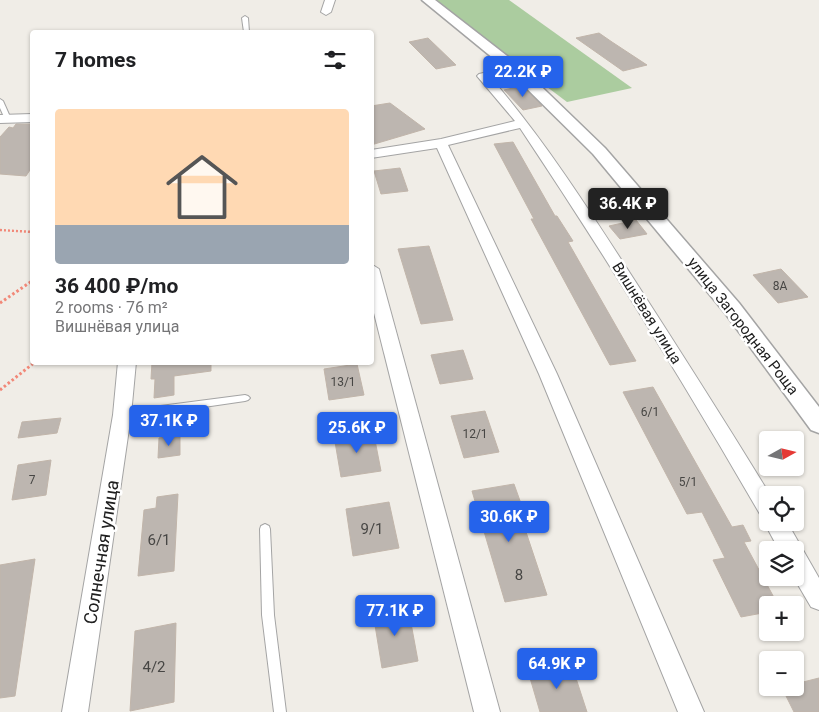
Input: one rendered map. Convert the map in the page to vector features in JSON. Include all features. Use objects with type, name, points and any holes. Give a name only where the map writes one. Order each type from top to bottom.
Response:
[{"type":"street","points":[[326,12],[330,0]]},
{"type":"street","name":"улица Загородная Роща","points":[[428,0],[515,69],[599,151],[732,308],[819,424]]},
{"type":"street","name":"Вишнёвая улица","points":[[515,69],[483,76],[523,123],[594,229],[730,445],[759,495]]},
{"type":"street","points":[[4,119],[30,118]]},
{"type":"street","points":[[374,154],[441,143],[523,123]]},
{"type":"street","points":[[441,143],[548,374],[691,712]]},
{"type":"street","points":[[374,280],[487,712]]},
{"type":"street","name":"Солнечная улица","points":[[76,712],[122,415],[127,365]]},
{"type":"street","points":[[804,573],[819,599]]},
{"type":"lane","points":[[245,18],[247,30]]},
{"type":"lane","points":[[0,101],[4,119]]},
{"type":"lane","points":[[122,415],[245,398]]},
{"type":"lane","points":[[265,529],[268,615],[280,712]]},
{"type":"path","points":[[0,230],[30,232]]},
{"type":"path","points":[[0,303],[30,282]]},
{"type":"path","points":[[0,390],[31,365]]},
{"type":"green space","points":[[432,0],[509,0],[632,88],[567,102]]},
{"type":"building","points":[[599,33],[647,65],[623,71],[576,38]]},
{"type":"building","points":[[428,38],[456,65],[436,69],[409,42]]},
{"type":"building","points":[[522,86],[542,106],[523,110],[504,90]]},
{"type":"building","points":[[390,103],[425,129],[374,144],[374,106]]},
{"type":"building","points":[[16,124],[30,124],[30,170],[26,176],[0,174],[0,137],[9,127],[13,128]]},
{"type":"building","points":[[513,142],[555,216],[557,216],[573,241],[568,242],[636,361],[610,365],[531,219],[534,219],[494,144]]},
{"type":"building","points":[[400,168],[408,191],[381,194],[374,171]]},
{"type":"building","points":[[636,220],[647,234],[620,239],[609,226]]},
{"type":"building","points":[[429,246],[453,320],[421,324],[398,249]]},
{"type":"building","points":[[781,269],[808,297],[778,303],[753,275]]},
{"type":"building","points":[[463,350],[473,379],[440,384],[431,355]]},
{"type":"building","points":[[152,365],[211,365],[211,371],[174,376],[174,395],[154,398],[155,379],[151,379]]},
{"type":"building","points":[[357,365],[364,395],[329,400],[324,369]]},
{"type":"building","points":[[653,387],[732,527],[743,525],[751,541],[744,542],[759,570],[759,586],[768,586],[773,596],[759,596],[759,614],[741,617],[713,560],[725,558],[702,512],[687,514],[623,392]]},
{"type":"building","points":[[485,411],[499,452],[464,458],[451,416]]},
{"type":"building","points":[[61,418],[57,433],[18,438],[22,422]]},
{"type":"building","points":[[373,430],[381,471],[341,477],[334,436]]},
{"type":"building","points":[[180,435],[180,455],[158,458],[159,438]]},
{"type":"building","points":[[51,460],[46,495],[12,500],[18,465]]},
{"type":"building","points":[[514,484],[529,526],[524,526],[547,595],[505,602],[472,491]]},
{"type":"building","points":[[178,494],[174,571],[138,576],[144,510],[156,508],[157,497]]},
{"type":"building","points":[[389,502],[399,548],[353,556],[346,509]]},
{"type":"building","points":[[35,559],[15,696],[0,698],[0,565]]},
{"type":"building","points":[[408,607],[418,661],[382,668],[373,613]]},
{"type":"building","points":[[176,623],[174,702],[130,711],[135,631]]},
{"type":"building","points":[[571,663],[587,712],[540,712],[528,671]]},
{"type":"building","points":[[819,678],[819,712],[794,712],[786,696],[804,696],[804,682]]}]
